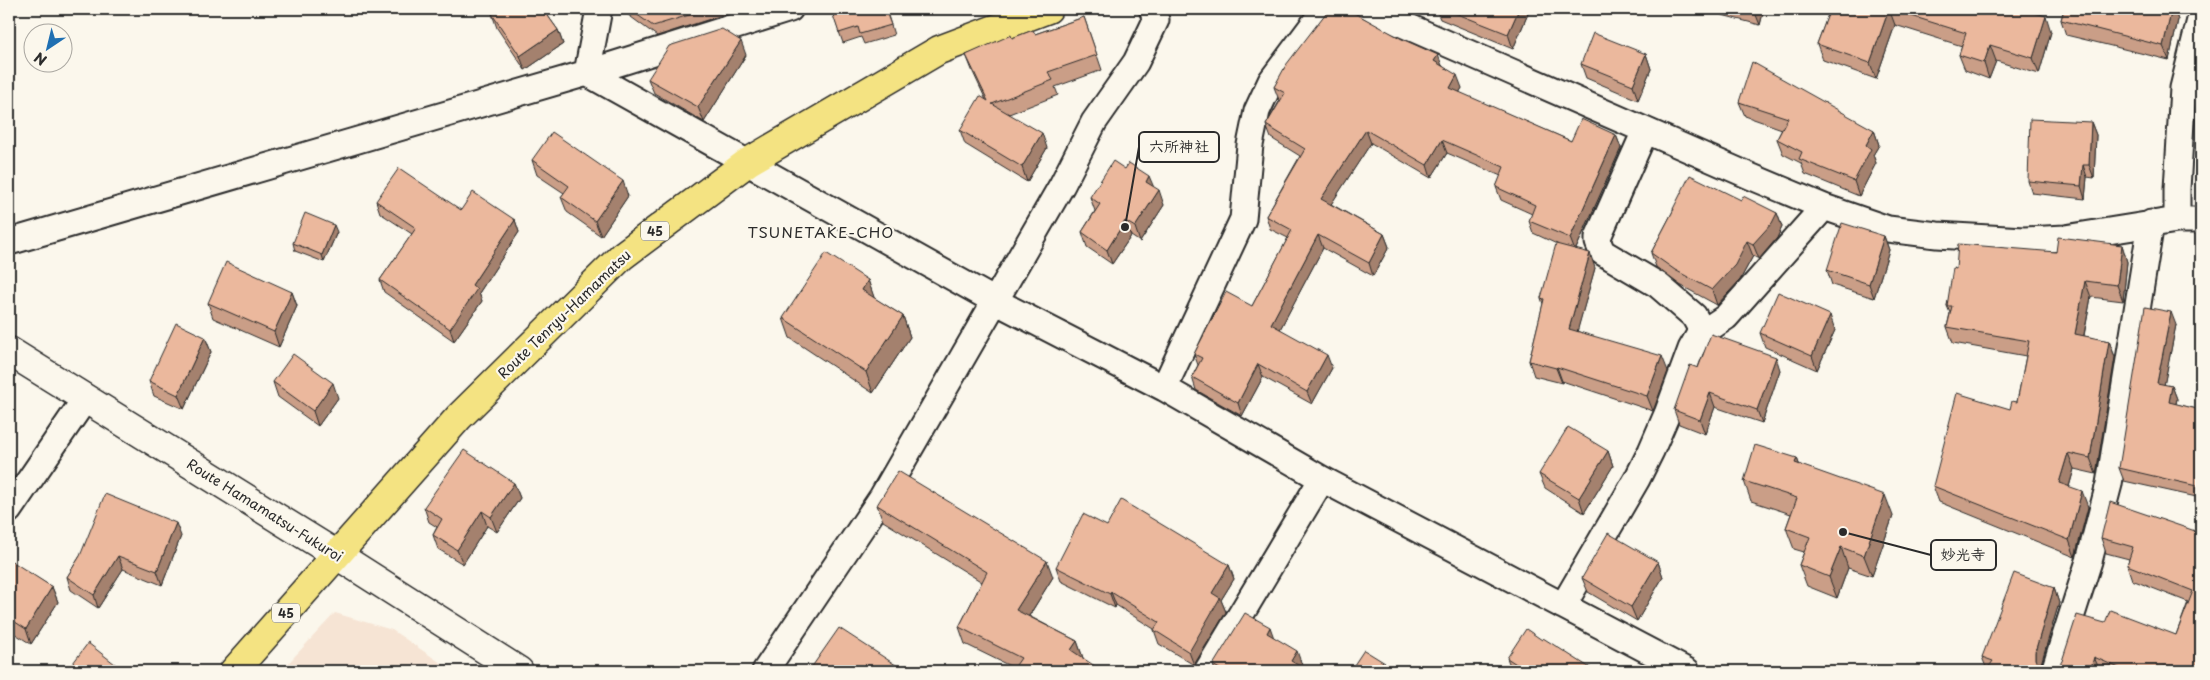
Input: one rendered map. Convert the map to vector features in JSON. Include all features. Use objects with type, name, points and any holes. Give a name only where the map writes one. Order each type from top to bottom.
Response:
[{"type":"main road","name":"Route Tenryu-Hamamatsu","points":[[234,671],[459,417],[622,256],[748,162],[939,50],[1048,9]]},
{"type":"main road","name":"Route Hamamatsu-Fukuroi","points":[[9,351],[338,555],[519,671]]},
{"type":"street","points":[[588,72],[599,9]]},
{"type":"street","points":[[9,242],[588,72],[790,9]]},
{"type":"street","points":[[765,671],[882,497],[1062,185],[1094,122],[1136,62],[1156,20],[1152,9]]},
{"type":"street","points":[[1164,388],[1243,219],[1250,146],[1257,110],[1271,81],[1325,9]]},
{"type":"street","points":[[1368,9],[1645,131],[1824,207],[1888,229],[1984,239],[2064,238],[2152,223],[2189,220],[2176,189],[2183,88],[2201,16]]},
{"type":"street","points":[[588,72],[995,301],[1164,388],[1322,479],[1687,671]]},
{"type":"street","points":[[1563,606],[1637,479],[1667,414],[1691,349],[1699,335],[1700,327],[1694,316],[1658,285],[1602,252],[1598,242],[1598,237],[1645,131]]},
{"type":"street","points":[[1699,335],[1726,317],[1824,207]]},
{"type":"street","points":[[2054,671],[2089,561],[2109,484],[2152,223]]},
{"type":"street","points":[[9,510],[85,399]]},
{"type":"street","points":[[1207,671],[1322,479]]},
{"type":"shaded area","points":[[335,613],[392,630],[453,671],[281,671]]},
{"type":"building","points":[[500,9],[543,9],[558,30],[520,56],[492,14]]},
{"type":"building","points":[[629,9],[709,9],[653,26]]},
{"type":"building","points":[[831,9],[885,9],[891,25],[860,34],[858,27],[839,33]]},
{"type":"building","points":[[1329,9],[1349,9],[1402,39],[1438,55],[1434,61],[1457,75],[1450,88],[1571,141],[1581,119],[1616,135],[1570,238],[1529,221],[1535,205],[1496,187],[1504,167],[1442,140],[1427,165],[1366,130],[1321,199],[1384,234],[1369,263],[1318,235],[1271,324],[1327,355],[1307,392],[1258,364],[1238,403],[1192,377],[1202,358],[1194,354],[1226,292],[1252,306],[1292,230],[1266,216],[1305,149],[1266,125],[1285,93],[1274,87],[1286,65]]},
{"type":"building","points":[[1445,9],[1519,9],[1508,34]]},
{"type":"building","points":[[1830,9],[1889,9],[1870,63],[1817,44]]},
{"type":"building","points":[[1889,9],[2021,9],[2046,16],[2033,58],[1990,45],[1984,63],[1959,55],[1966,33]]},
{"type":"building","points":[[2064,9],[2172,9],[2163,46],[2061,20]]},
{"type":"building","points":[[1084,17],[1097,55],[1048,72],[1053,80],[992,104],[1042,133],[1022,167],[960,130],[980,96],[988,101],[966,55],[1011,35],[1012,38],[1033,30],[1035,34]]},
{"type":"building","points":[[722,29],[741,41],[698,107],[648,79],[669,46]]},
{"type":"building","points":[[1593,33],[1646,54],[1633,85],[1581,64]]},
{"type":"building","points":[[1752,62],[1874,130],[1866,145],[1871,149],[1854,181],[1799,159],[1802,152],[1777,139],[1788,118],[1739,102]]},
{"type":"building","points":[[2030,119],[2091,122],[2089,165],[2083,165],[2081,186],[2028,181]]},
{"type":"building","points":[[552,132],[623,181],[595,221],[561,197],[569,186],[532,160]]},
{"type":"building","points":[[1113,161],[1125,169],[1129,163],[1149,176],[1146,182],[1159,190],[1135,227],[1125,221],[1107,250],[1082,232],[1100,204],[1090,197]]},
{"type":"building","points":[[399,168],[461,210],[473,192],[515,220],[472,285],[477,289],[450,329],[380,280],[416,228],[376,201]]},
{"type":"building","points":[[1690,175],[1741,200],[1743,196],[1777,213],[1772,223],[1753,244],[1747,241],[1735,265],[1712,290],[1675,270],[1651,253]]},
{"type":"building","points":[[305,213],[334,225],[322,255],[293,243]]},
{"type":"building","points":[[1842,223],[1884,236],[1869,284],[1827,270]]},
{"type":"building","points":[[2058,237],[2122,245],[2117,285],[2085,281],[2075,334],[2109,341],[2090,458],[2068,453],[2059,483],[2082,491],[2069,540],[1933,486],[1957,393],[2010,409],[2012,401],[2017,402],[2029,341],[1947,327],[1952,306],[1947,306],[1953,268],[1956,269],[1958,244],[2056,252]]},
{"type":"building","points":[[1556,244],[1590,253],[1569,329],[1662,356],[1647,396],[1557,367],[1529,361],[1544,299],[1541,298]]},
{"type":"building","points":[[826,253],[868,280],[862,290],[903,316],[866,372],[783,318]]},
{"type":"building","points":[[226,262],[292,292],[274,332],[208,303]]},
{"type":"building","points":[[1778,292],[1830,315],[1812,356],[1760,333]]},
{"type":"building","points":[[2145,307],[2171,312],[2157,383],[2172,386],[2169,402],[2201,410],[2201,487],[2119,468]]},
{"type":"building","points":[[176,323],[205,337],[178,395],[149,381]]},
{"type":"building","points":[[1711,334],[1776,357],[1757,410],[1710,393],[1700,420],[1674,410],[1690,365],[1698,368]]},
{"type":"building","points":[[293,354],[333,383],[313,411],[273,382]]},
{"type":"building","points":[[1568,427],[1608,451],[1579,498],[1539,474]]},
{"type":"building","points":[[1755,445],[1797,458],[1795,463],[1885,495],[1864,556],[1841,547],[1829,577],[1799,565],[1810,537],[1786,528],[1797,498],[1744,481]]},
{"type":"building","points":[[464,450],[514,483],[491,517],[482,511],[457,550],[433,535],[442,519],[424,507]]},
{"type":"building","points":[[898,471],[1047,561],[1016,610],[1077,641],[1071,650],[1102,671],[1012,671],[1021,658],[959,627],[987,572],[877,505]]},
{"type":"building","points":[[105,494],[176,523],[157,571],[118,556],[94,595],[67,577],[80,556]]},
{"type":"building","points":[[1121,500],[1229,565],[1212,593],[1220,598],[1189,652],[1154,630],[1159,622],[1111,592],[1110,594],[1056,567],[1083,514],[1107,526]]},
{"type":"building","points":[[2110,502],[2201,533],[2201,671],[2176,671],[2164,666],[2161,671],[2126,671],[2094,657],[2090,671],[1986,671],[1993,661],[1982,657],[2014,573],[2054,588],[2035,652],[2038,666],[2044,670],[2052,670],[2058,667],[2062,661],[2077,615],[2105,623],[2110,610],[2176,635],[2193,591],[2127,565],[2133,547],[2101,538]]},
{"type":"building","points":[[1608,533],[1658,562],[1631,607],[1582,578]]},
{"type":"building","points":[[10,560],[52,587],[26,629],[9,618]]},
{"type":"building","points":[[1245,613],[1270,627],[1267,633],[1297,651],[1291,661],[1308,671],[1223,671],[1213,665]]},
{"type":"building","points":[[839,628],[905,671],[809,671]]},
{"type":"building","points":[[1526,629],[1595,671],[1527,671],[1507,658]]},
{"type":"building","points":[[88,643],[124,671],[67,671]]},
{"type":"building","points":[[1364,650],[1385,663],[1380,671],[1350,671]]},
{"type":"place","name":"六所神社","points":[[1125,227]]},
{"type":"place","name":"妙光寺","points":[[1843,532]]},
{"type":"district","name":"TSUNETAKE-CHO","points":[[821,231]]}]
